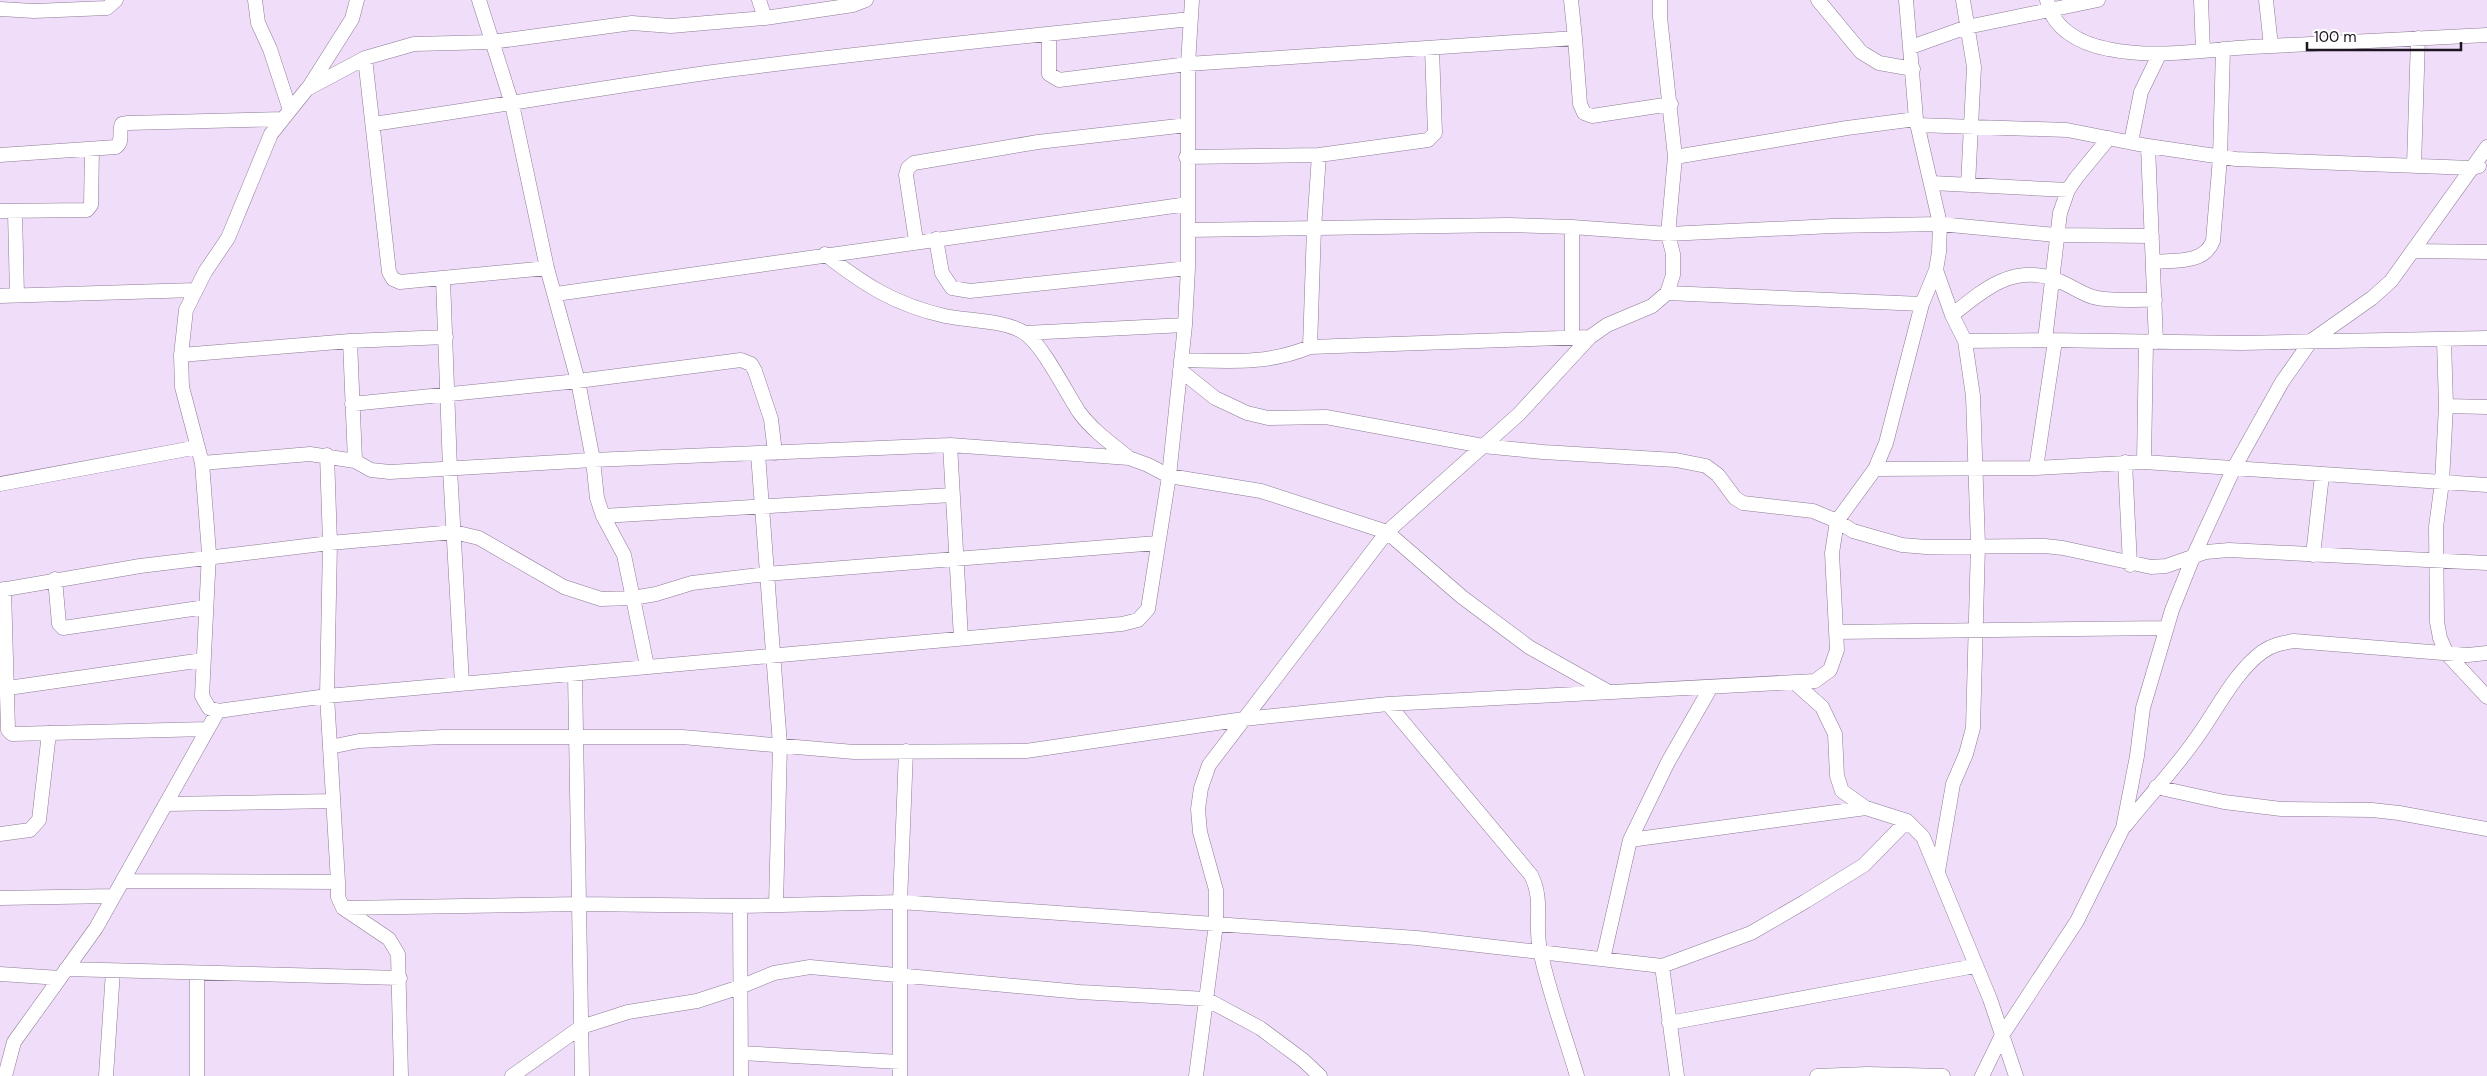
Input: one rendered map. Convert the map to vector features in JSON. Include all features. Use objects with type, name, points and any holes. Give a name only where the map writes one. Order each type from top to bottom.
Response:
[{"type":"street","points":[[0,9],[42,5],[107,8],[116,0]]},
{"type":"street","points":[[255,0],[258,22],[270,49],[287,115]]},
{"type":"street","points":[[357,0],[352,19],[307,90],[271,134],[228,238],[186,310],[181,355],[182,386],[202,463],[208,558],[202,696],[208,708],[218,711],[327,696],[1122,624],[1138,620],[1148,609],[1168,476],[1181,365],[1188,268],[1186,157],[1188,64],[1192,0]]},
{"type":"street","points":[[480,0],[512,104],[547,268],[556,294],[578,381],[593,460],[597,498],[603,516],[624,555],[647,666]]},
{"type":"street","points":[[759,0],[765,18]]},
{"type":"street","points":[[307,90],[365,58],[414,44],[492,42],[632,23],[672,26],[765,18],[853,5],[866,0]]},
{"type":"street","points":[[1571,0],[1580,104],[1584,113],[1592,116],[1671,104]]},
{"type":"street","points":[[1196,1076],[1216,924],[1216,890],[1200,832],[1198,809],[1201,788],[1209,765],[1386,532],[1519,414],[1590,337],[1607,326],[1652,306],[1667,293],[1673,274],[1673,254],[1668,234],[1676,158],[1660,17],[1660,0]]},
{"type":"street","points":[[1818,0],[1861,52],[1879,63],[1913,69]]},
{"type":"street","points":[[330,748],[359,741],[443,737],[682,737],[854,752],[1026,751],[1244,719],[1388,704],[1815,681],[1830,670],[1837,650],[1832,553],[1837,521],[1876,470],[1886,443],[1922,304],[1936,270],[1940,224],[1917,122],[1906,0]]},
{"type":"street","points":[[1963,0],[1974,67],[1968,185]]},
{"type":"street","points":[[1911,47],[1967,27],[2048,4],[2098,0]]},
{"type":"street","points":[[2201,0],[2203,51]]},
{"type":"street","points":[[2266,0],[2271,46]]},
{"type":"street","points":[[2048,4],[2068,34],[2085,43],[2106,49],[2159,55],[2271,46],[2487,35]]},
{"type":"street","points":[[373,124],[712,72],[1191,19]]},
{"type":"street","points":[[1049,34],[1050,74],[1058,80],[1188,64],[1575,38]]},
{"type":"street","points":[[2414,166],[2418,38]]},
{"type":"street","points":[[1186,157],[1320,155],[1428,140],[1435,133],[1432,49]]},
{"type":"street","points":[[2154,262],[2201,257],[2209,251],[2213,241],[2220,158],[2223,49]]},
{"type":"street","points":[[2131,142],[2141,92],[2159,55]]},
{"type":"street","points":[[365,58],[389,272],[393,279],[400,282],[547,268]]},
{"type":"street","points":[[0,155],[116,148],[121,141],[120,128],[122,124],[128,123],[287,115]]},
{"type":"street","points":[[1676,158],[1847,128],[1917,122],[2046,128],[2220,158],[2472,168],[2487,164]]},
{"type":"street","points":[[916,241],[906,175],[908,168],[914,163],[1038,142],[1187,125]]},
{"type":"street","points":[[2036,468],[2050,340],[2052,278],[2060,213],[2068,190],[2109,138]]},
{"type":"street","points":[[2144,462],[2155,300],[2148,146]]},
{"type":"street","points":[[2123,828],[2144,708],[2166,628],[2194,555],[2234,468],[2282,382],[2311,341],[2372,298],[2391,281],[2487,147]]},
{"type":"street","points":[[0,211],[87,210],[91,205],[92,149]]},
{"type":"street","points":[[1310,347],[1314,228],[1320,155]]},
{"type":"street","points":[[1932,183],[2068,190]]},
{"type":"street","points":[[556,294],[916,241],[1188,204]]},
{"type":"street","points":[[16,212],[17,295]]},
{"type":"street","points":[[1188,230],[1508,225],[1572,227],[1668,234],[1832,226],[1940,224],[2056,235],[2152,236]]},
{"type":"street","points":[[1572,227],[1572,337]]},
{"type":"street","points":[[936,239],[942,273],[952,288],[970,291],[1188,268]]},
{"type":"street","points":[[2414,251],[2487,252]]},
{"type":"street","points":[[825,254],[862,283],[899,303],[945,316],[1009,326],[1025,333],[1036,344],[1080,414],[1105,439],[1129,458]]},
{"type":"street","points":[[1936,270],[1952,316],[1964,341],[1973,396],[1978,545],[1973,728],[1970,742],[1953,784],[1938,871]]},
{"type":"street","points":[[1952,316],[1984,290],[2001,280],[2025,276],[2052,278],[2093,297],[2155,300]]},
{"type":"street","points":[[442,279],[462,684]]},
{"type":"street","points":[[0,296],[196,290]]},
{"type":"street","points":[[1667,293],[1922,304]]},
{"type":"street","points":[[1025,333],[1184,325]]},
{"type":"street","points":[[181,355],[350,342],[446,337]]},
{"type":"street","points":[[1181,365],[1257,362],[1287,356],[1310,347],[1590,337]]},
{"type":"street","points":[[1964,341],[2050,340],[2242,344],[2487,338]]},
{"type":"street","points":[[2444,340],[2446,406],[2442,482],[2436,527],[2437,622],[2440,638],[2447,654],[2487,697]]},
{"type":"street","points":[[350,342],[355,461]]},
{"type":"street","points":[[352,404],[578,381],[741,360],[751,364],[755,371],[771,419],[775,453]]},
{"type":"street","points":[[1181,365],[1215,398],[1247,413],[1268,418],[1335,418],[1483,446],[1676,460],[1706,466],[1718,475],[1735,498],[1743,504],[1813,510],[1853,531],[1902,545],[1926,547],[1978,545],[2063,548],[2150,567],[2166,566],[2194,555],[2229,550],[2487,563]]},
{"type":"street","points":[[2446,406],[2487,407]]},
{"type":"street","points":[[950,445],[961,638]]},
{"type":"street","points":[[202,463],[288,454],[327,455],[355,461],[371,470],[390,472],[593,460],[950,445],[1129,458],[1148,465],[1168,476],[1260,491],[1386,532],[1462,597],[1529,647],[1609,692]]},
{"type":"street","points":[[0,484],[198,447]]},
{"type":"street","points":[[758,454],[760,506],[780,745],[776,905]]},
{"type":"street","points":[[327,455],[330,543],[327,696],[338,897],[343,908],[388,939],[398,954],[401,1076]]},
{"type":"street","points":[[2125,462],[2130,564]]},
{"type":"street","points":[[1876,470],[2036,468],[2144,462],[2487,484]]},
{"type":"street","points":[[2313,555],[2322,474]]},
{"type":"street","points":[[603,516],[952,495]]},
{"type":"street","points":[[207,729],[49,733],[10,732],[8,688],[3,654],[2,589],[55,579],[208,558],[330,543],[454,532],[479,538],[564,587],[601,598],[633,598],[656,594],[692,583],[766,574],[1157,543]]},
{"type":"street","points":[[55,579],[59,624],[63,628],[206,607]]},
{"type":"street","points":[[1836,632],[2166,628]]},
{"type":"street","points":[[1982,1076],[2001,1037],[2077,920],[2123,828],[2194,742],[2222,699],[2249,665],[2273,645],[2294,641],[2447,654],[2487,653]]},
{"type":"street","points":[[8,688],[204,660]]},
{"type":"street","points":[[575,674],[582,1076]]},
{"type":"street","points":[[1795,683],[1822,707],[1835,734],[1837,776],[1842,791],[1866,808],[1907,821],[1923,837],[1975,966],[1990,998],[2001,1037],[2016,1076]]},
{"type":"street","points":[[1603,959],[1630,840],[1668,762],[1711,687]]},
{"type":"street","points":[[1388,704],[1531,876],[1538,889],[1536,929],[1540,953],[1577,1076]]},
{"type":"street","points":[[5,1076],[14,1042],[96,928],[218,711]]},
{"type":"street","points":[[0,834],[30,830],[39,820],[49,733]]},
{"type":"street","points":[[741,1052],[900,1069],[900,902],[906,751]]},
{"type":"street","points":[[2156,787],[2224,802],[2289,809],[2390,812],[2487,829]]},
{"type":"street","points":[[166,804],[334,801]]},
{"type":"street","points":[[1630,840],[1866,808]]},
{"type":"street","points":[[343,908],[580,904],[740,906],[900,902],[1417,938],[1662,966],[1751,933],[1806,901],[1864,865],[1907,821]]},
{"type":"street","points":[[122,881],[338,882]]},
{"type":"street","points":[[0,898],[114,896]]},
{"type":"street","points":[[740,906],[741,1076]]},
{"type":"street","points":[[1662,966],[1677,1076]]},
{"type":"street","points":[[1669,1023],[1975,966]]},
{"type":"street","points":[[512,1076],[581,1027],[628,1012],[697,1002],[740,987],[774,972],[810,968],[1080,992],[1206,999],[1260,1028],[1303,1060],[1320,1076]]},
{"type":"street","points":[[0,974],[63,974],[113,970],[400,978]]},
{"type":"street","points":[[106,1076],[113,970]]},
{"type":"street","points":[[197,973],[197,1076]]},
{"type":"street","points":[[1817,1076],[1868,1074],[1942,1076]]}]
